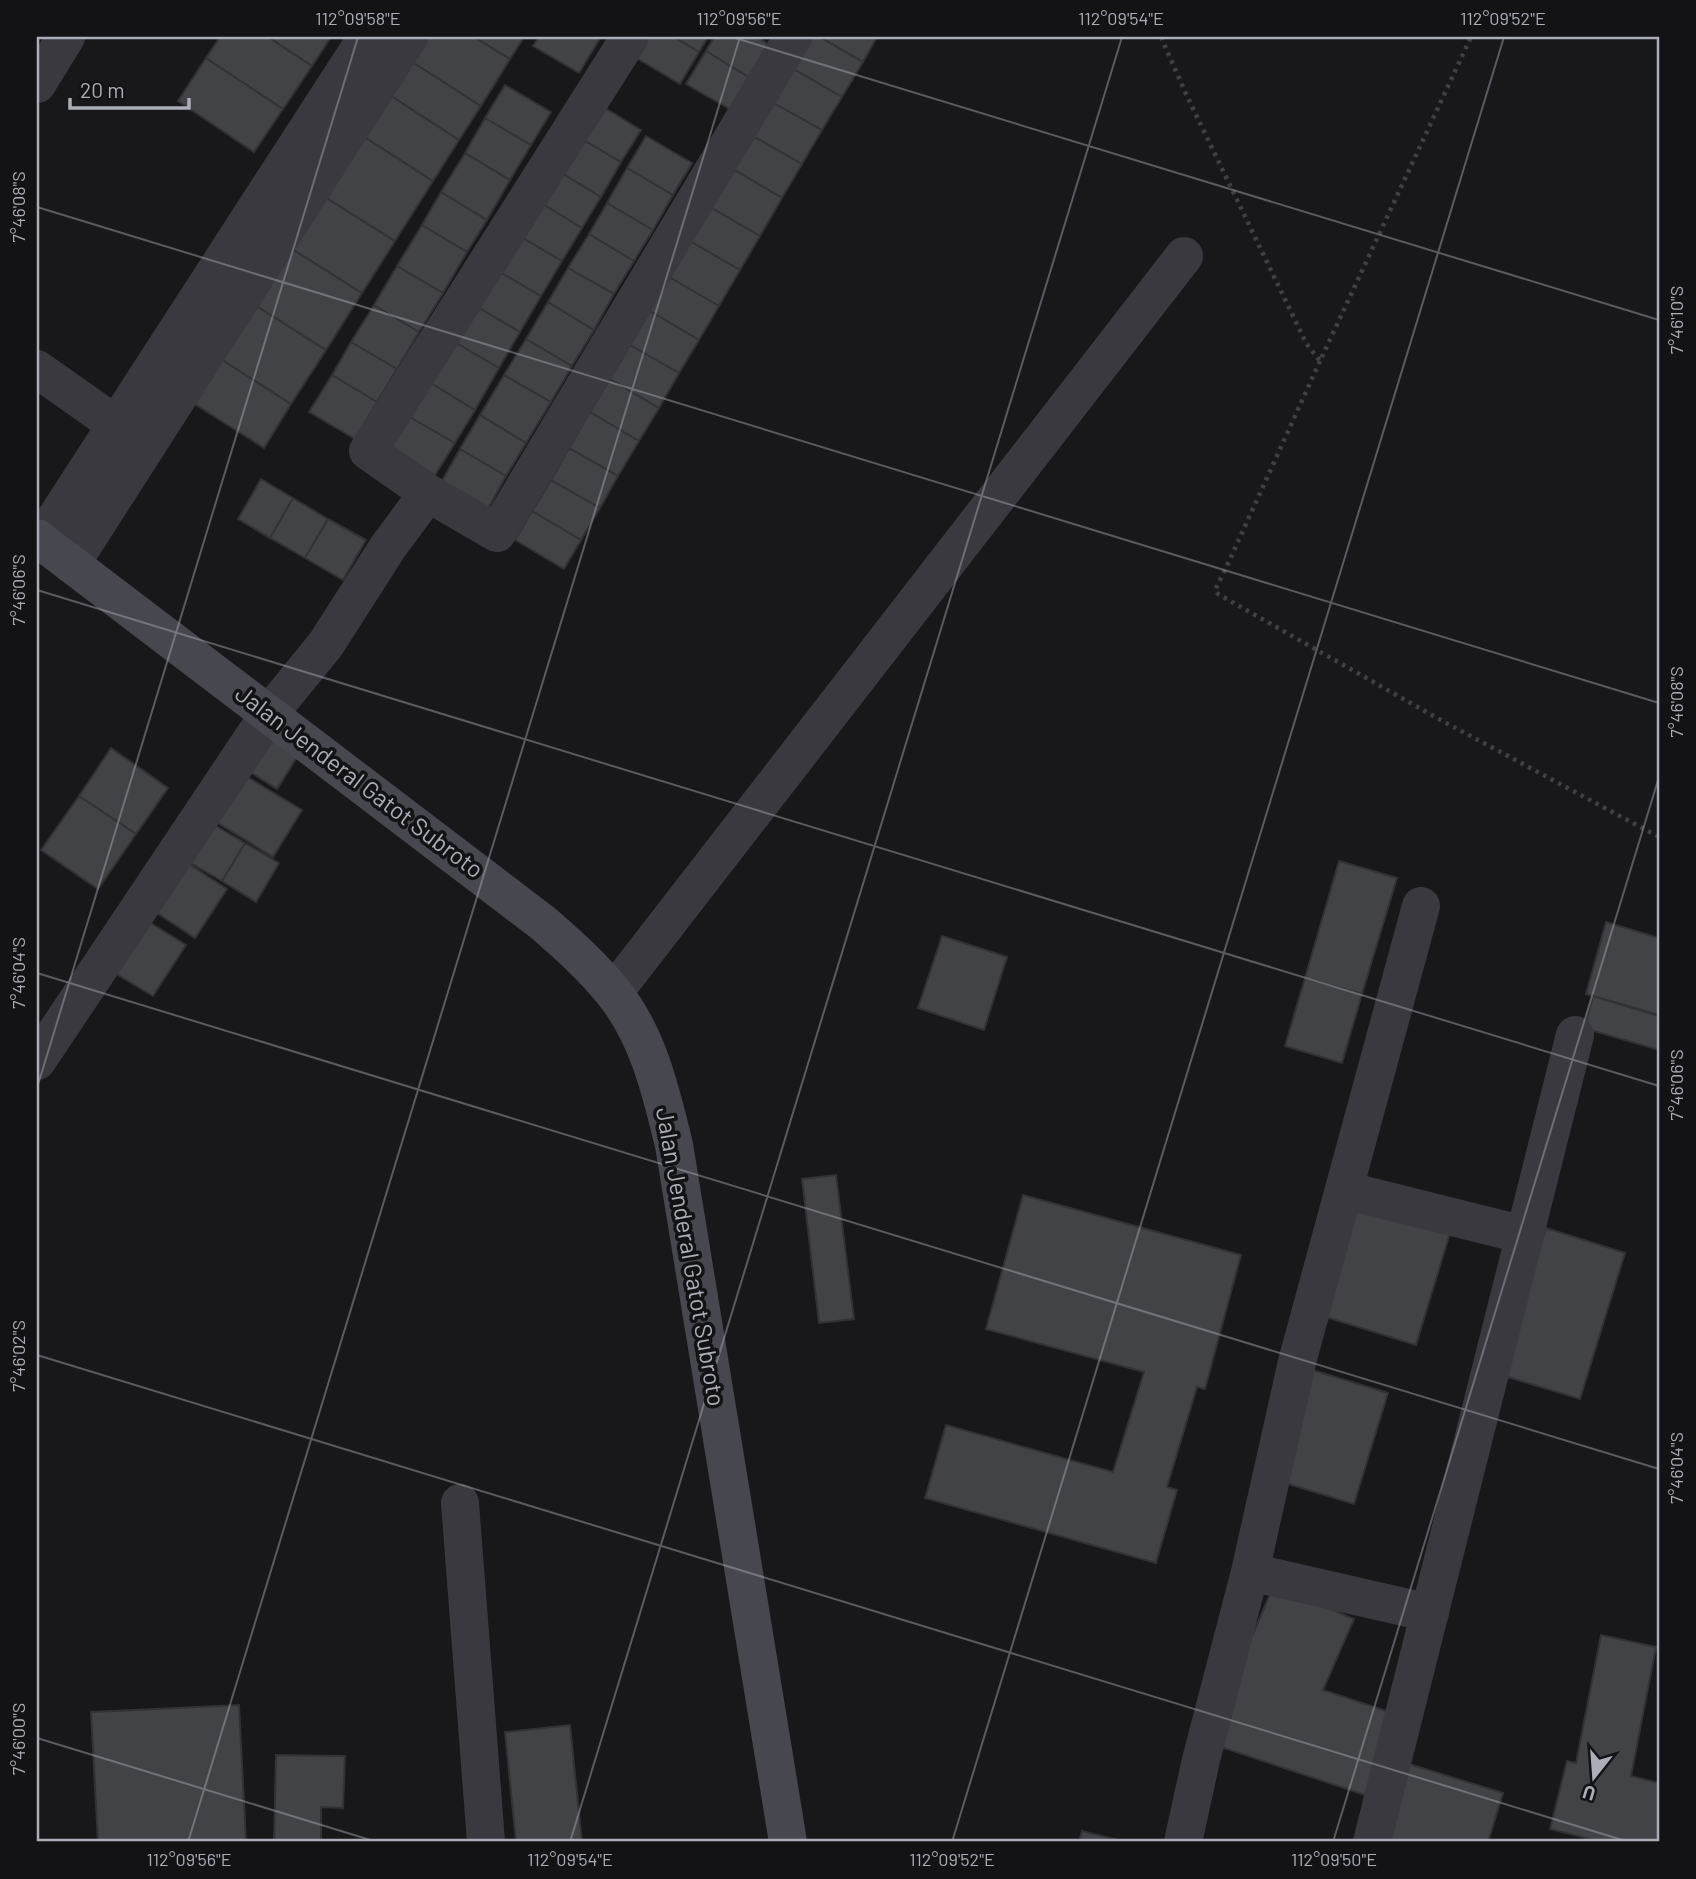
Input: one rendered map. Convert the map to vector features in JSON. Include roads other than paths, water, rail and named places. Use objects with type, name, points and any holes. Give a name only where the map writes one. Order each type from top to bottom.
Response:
[{"type":"main road","name":"Jalan Jenderal Gatot Subroto","points":[[39,539],[543,923],[614,992],[636,1028],[650,1058],[674,1145],[788,1842]]},
{"type":"street","points":[[37,84],[66,37]]},
{"type":"street","points":[[39,539],[367,37]]},
{"type":"street","points":[[71,564],[409,37]]},
{"type":"street","points":[[630,37],[368,451],[428,493],[497,533],[793,37]]},
{"type":"street","points":[[614,992],[1184,256]]},
{"type":"street","points":[[37,369],[116,424]]},
{"type":"street","points":[[37,1060],[269,714],[326,644],[388,547],[428,493]]},
{"type":"street","points":[[1183,1842],[1201,1760],[1250,1572],[1297,1362],[1421,906]]},
{"type":"street","points":[[1372,1842],[1575,1035]]},
{"type":"street","points":[[1344,1190],[1525,1235]]},
{"type":"street","points":[[460,1503],[486,1842]]},
{"type":"street","points":[[1250,1572],[1430,1613]]}]
